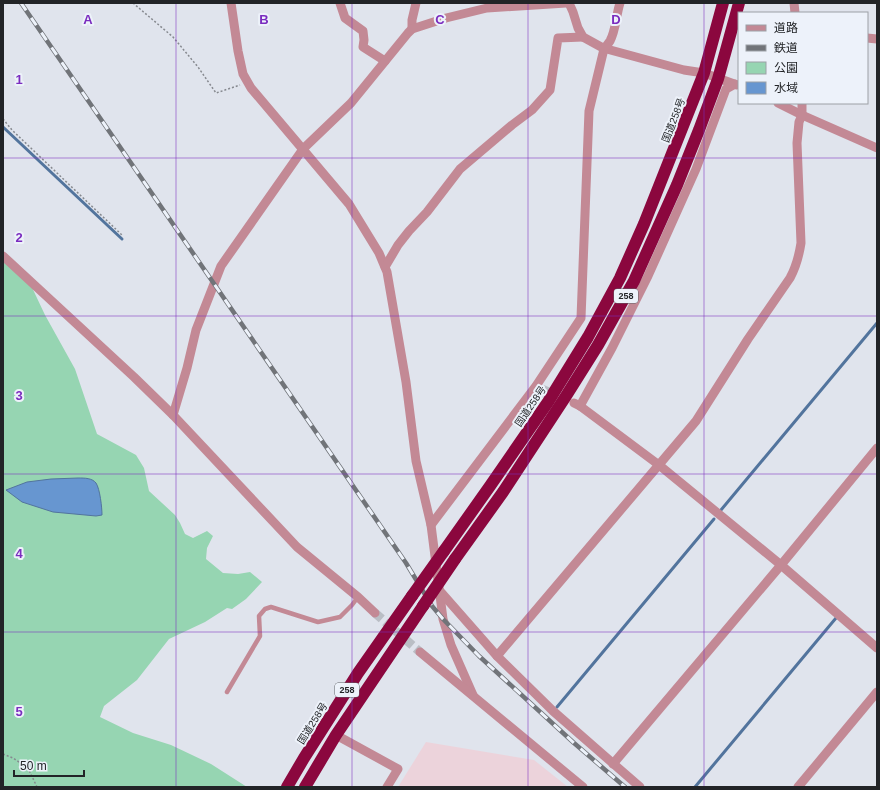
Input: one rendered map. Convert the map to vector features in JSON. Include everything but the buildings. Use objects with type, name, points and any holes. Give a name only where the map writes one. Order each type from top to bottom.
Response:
[{"type":"highway","name":"国道258号","points":[[288,787],[304,758],[358,673],[548,402],[588,337],[620,278],[644,224],[704,73],[724,3]]},
{"type":"highway","name":"258","points":[[305,787],[336,735],[455,559],[503,492],[566,396],[598,345],[634,281],[677,185],[718,79],[739,3]]},
{"type":"street","points":[[231,3],[238,51],[243,74],[248,83],[349,204],[379,253],[388,272],[405,375],[416,461],[431,525],[442,619],[451,645],[473,696]]},
{"type":"street","points":[[340,3],[345,18],[363,31],[363,47],[385,61]]},
{"type":"street","points":[[412,29],[412,20],[416,3]]},
{"type":"street","points":[[173,415],[187,368],[196,330],[221,266],[303,149],[351,103],[412,29],[446,18],[487,8],[568,3],[573,12],[578,28],[589,42],[604,49],[684,70],[704,73],[737,85]]},
{"type":"street","points":[[431,525],[539,387],[580,318],[589,111],[604,49],[610,41],[620,3]]},
{"type":"street","points":[[385,267],[398,245],[427,212],[460,169],[532,110],[550,90],[558,38],[584,37]]},
{"type":"street","points":[[737,85],[726,89],[696,169],[648,276],[612,348],[577,405],[659,465],[781,565],[877,648]]},
{"type":"street","points":[[780,104],[877,148]]},
{"type":"street","points":[[498,656],[696,421],[748,338],[796,268],[801,243],[797,143],[798,122],[802,115],[802,104]]},
{"type":"street","points":[[3,256],[173,415],[297,547],[358,597],[375,613]]},
{"type":"street","points":[[613,764],[781,565],[877,448]]},
{"type":"street","points":[[439,590],[498,656],[553,711],[640,787]]},
{"type":"street","points":[[420,652],[583,787]]},
{"type":"street","points":[[798,787],[877,692]]},
{"type":"street","points":[[336,735],[398,768],[387,787]]},
{"type":"lane","points":[[227,692],[260,636],[259,616],[265,609],[271,607],[318,622],[340,617],[358,597]]},
{"type":"path","points":[[133,3],[173,37],[198,67],[216,93],[248,83]]},
{"type":"path","points":[[3,119],[12,130],[123,236]]},
{"type":"path","points":[[3,754],[28,768],[37,787]]},
{"type":"shaded area","points":[[426,742],[534,760],[568,787],[398,787]]},
{"type":"green space","points":[[3,255],[28,279],[45,315],[75,369],[97,434],[136,455],[144,468],[149,491],[175,515],[185,534],[193,538],[207,531],[213,536],[207,548],[206,559],[223,573],[238,574],[250,572],[262,582],[246,599],[232,609],[227,608],[205,622],[169,639],[137,680],[104,706],[100,717],[133,733],[171,745],[211,764],[247,787],[3,787]]},
{"type":"water","points":[[78,478],[90,479],[96,483],[100,494],[102,515],[96,516],[53,512],[22,502],[6,490],[27,482]]},
{"type":"waterway","points":[[3,127],[122,239]]},
{"type":"waterway","points":[[721,510],[877,323]]},
{"type":"waterway","points":[[557,707],[714,519]]},
{"type":"waterway","points":[[695,787],[836,618]]},
{"type":"tunnel","points":[[542,389],[558,396]]},
{"type":"tunnel","points":[[375,613],[420,652]]},
{"type":"railway","points":[[21,3],[406,563],[432,606],[479,656],[574,743],[625,787]]}]
